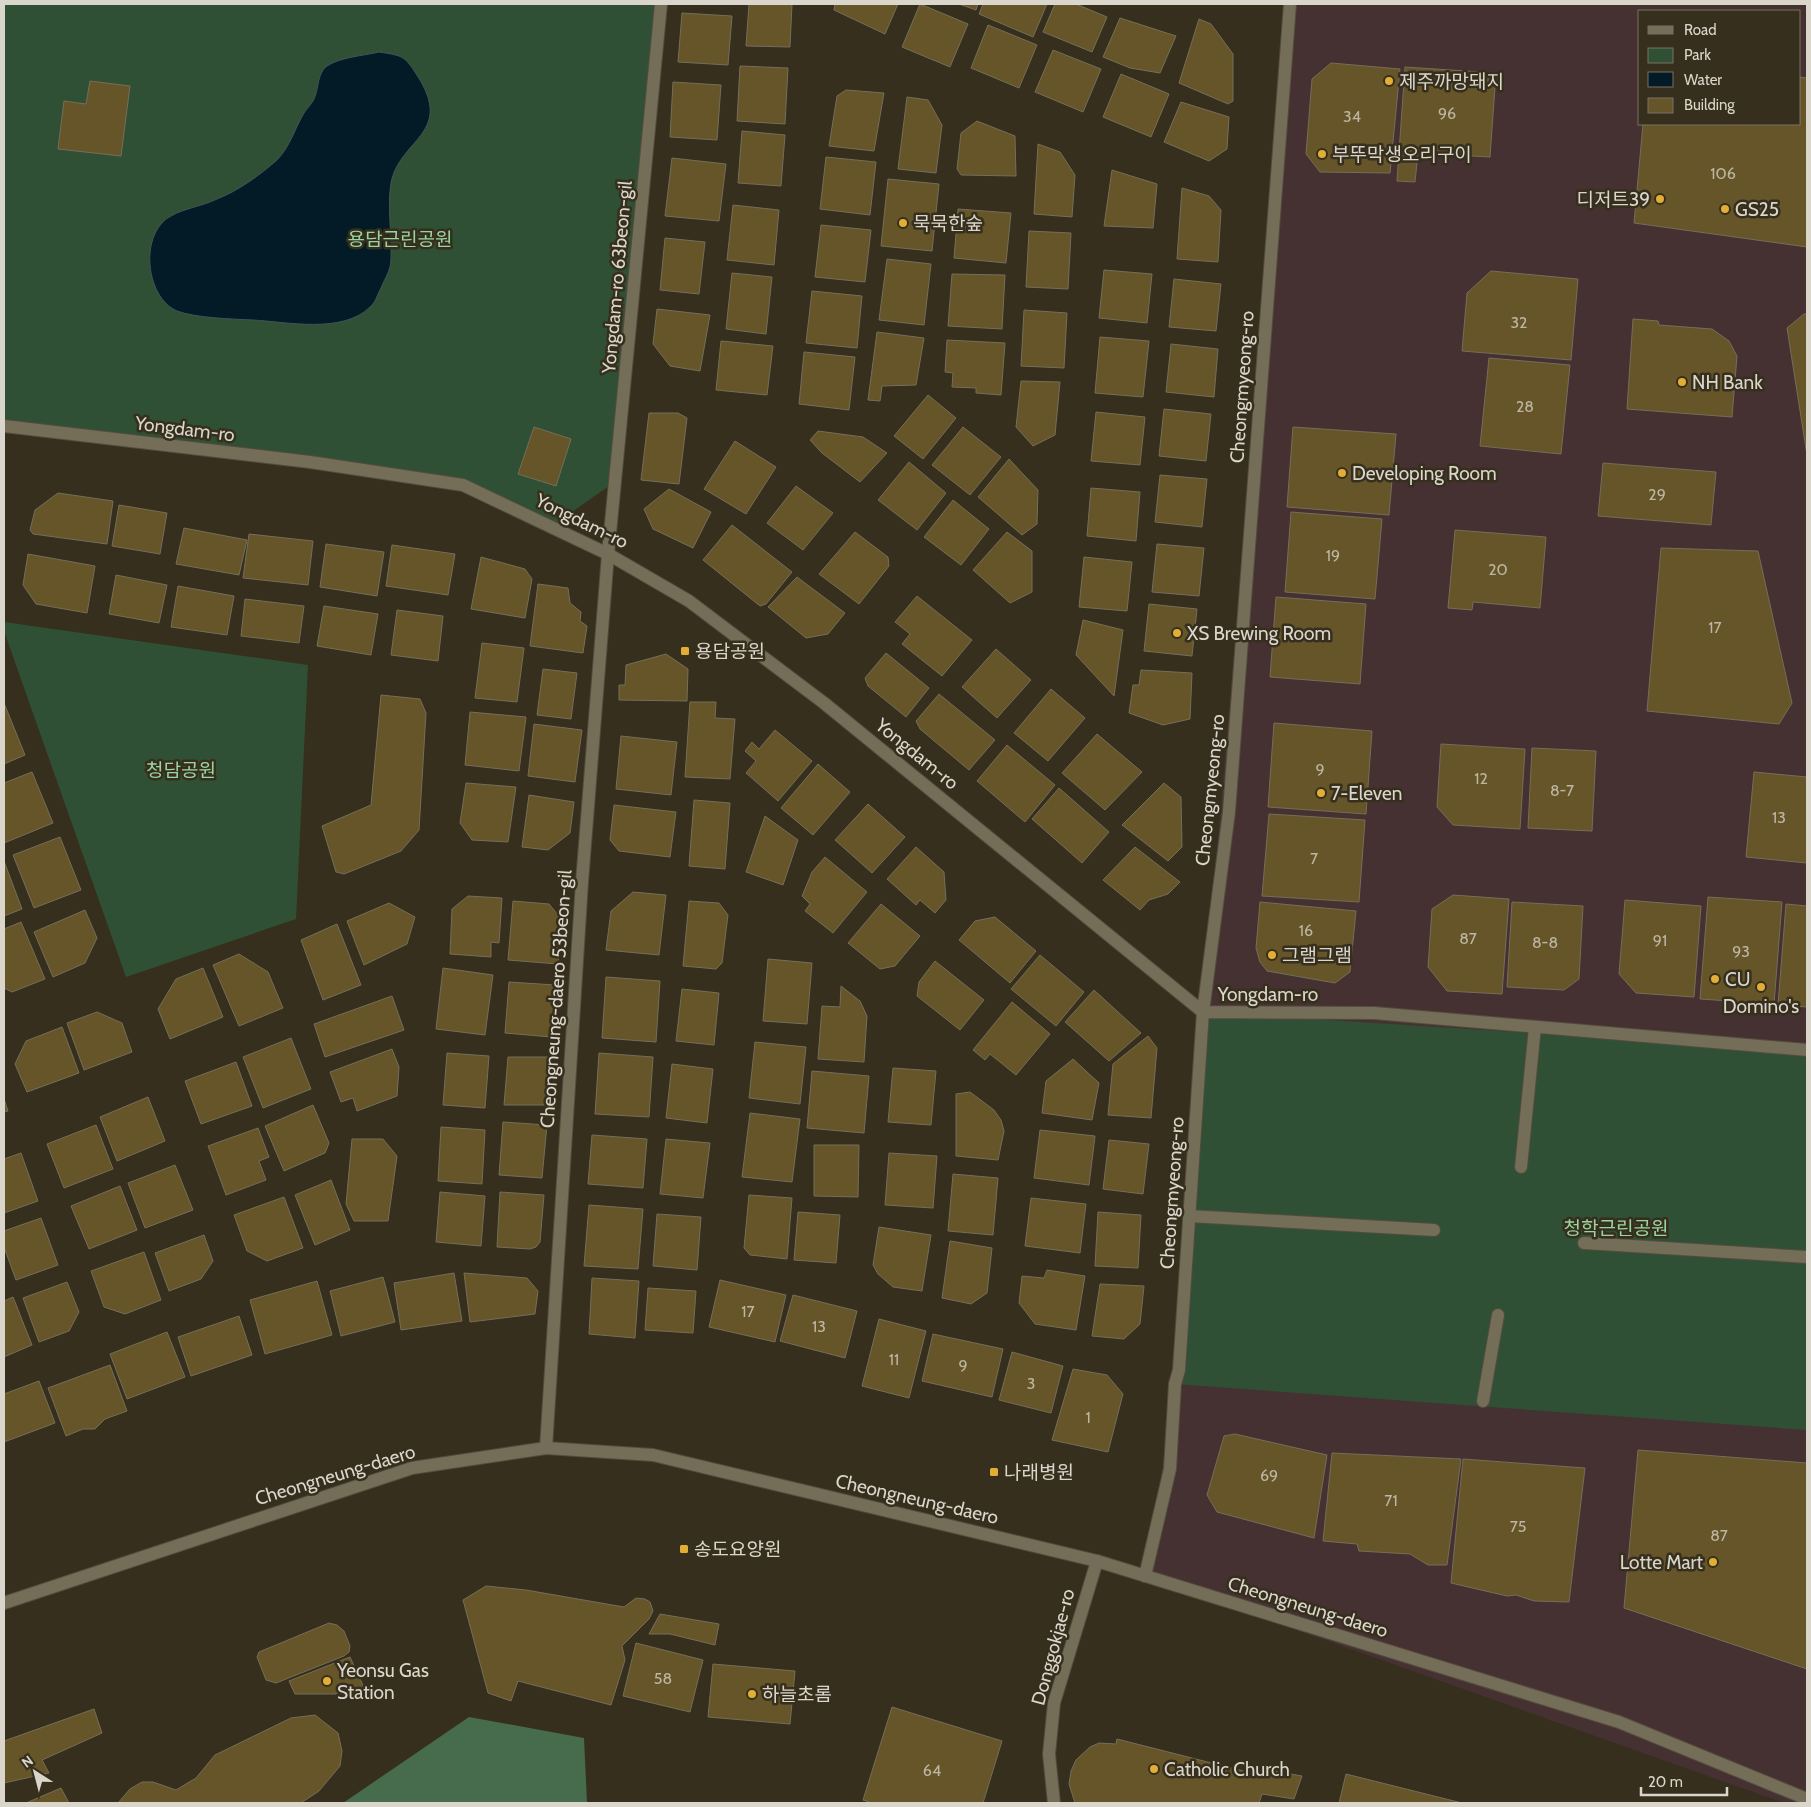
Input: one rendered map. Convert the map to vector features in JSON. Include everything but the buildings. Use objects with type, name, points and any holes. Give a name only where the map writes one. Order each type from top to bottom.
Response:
[{"type":"street","name":"Yongdam-ro 63beon-gil","points":[[608,554],[661,4]]},
{"type":"street","name":"Cheongmyeong-ro","points":[[1145,1576],[1170,1469],[1203,1012],[1229,812],[1290,4]]},
{"type":"street","name":"Yongdam-ro","points":[[4,426],[310,462],[463,486],[608,554],[689,601],[824,703],[1203,1012],[1374,1013],[1807,1050]]},
{"type":"street","name":"Cheongneung-daero 53beon-gil","points":[[546,1448],[582,882],[608,554]]},
{"type":"street","points":[[1521,1167],[1535,1027]]},
{"type":"street","points":[[1189,1216],[1434,1230]]},
{"type":"street","points":[[1584,1243],[1807,1257]]},
{"type":"street","points":[[1483,1401],[1498,1315]]},
{"type":"street","name":"Cheongneung-daero","points":[[4,1603],[412,1468],[546,1448],[653,1455],[1096,1561],[1618,1722],[1807,1799]]},
{"type":"street","name":"Donggokjae-ro","points":[[1054,1803],[1049,1754],[1054,1703],[1096,1561]]},
{"type":"shaded area","points":[[1290,4],[1807,4],[1807,1803],[1784,1803],[1145,1576],[1175,1384],[1203,1012]]},
{"type":"green space","name":"용담근린공원","points":[[4,4],[660,4],[616,481],[552,526],[475,491],[310,462],[4,426]]},
{"type":"green space","name":"청담공원","points":[[4,622],[308,665],[296,919],[126,977],[4,631]]},
{"type":"green space","name":"청학근린공원","points":[[1203,1012],[1807,1051],[1807,1430],[1175,1384]]},
{"type":"green space","points":[[469,1717],[584,1738],[587,1803],[343,1803]]},
{"type":"water","points":[[379,52],[404,58],[411,66],[428,98],[430,113],[427,125],[421,136],[403,156],[396,168],[391,183],[389,201],[391,263],[388,274],[372,305],[359,315],[345,321],[330,324],[298,324],[204,317],[177,311],[166,304],[158,293],[150,265],[150,250],[154,236],[161,224],[176,213],[233,192],[277,160],[282,155],[304,113],[312,103],[324,69],[339,61]]},
{"type":"place","name":"제주까망돼지","points":[[1389,81]]},
{"type":"place","name":"부뚜막생오리구이","points":[[1322,154]]},
{"type":"place","name":"디저트39","points":[[1660,199]]},
{"type":"place","name":"GS25","points":[[1725,209]]},
{"type":"place","name":"묵묵한숲","points":[[903,223]]},
{"type":"place","name":"NH Bank","points":[[1682,382]]},
{"type":"place","name":"Developing Room","points":[[1342,473]]},
{"type":"place","name":"XS Brewing Room","points":[[1177,633]]},
{"type":"place","name":"용담공원","points":[[685,651]]},
{"type":"place","name":"7-Eleven","points":[[1321,793]]},
{"type":"place","name":"그램그램","points":[[1272,955]]},
{"type":"place","name":"CU","points":[[1715,979]]},
{"type":"place","name":"Domino's","points":[[1761,987]]},
{"type":"place","name":"나래병원","points":[[994,1472]]},
{"type":"place","name":"송도요양원","points":[[684,1549]]},
{"type":"place","name":"Lotte Mart","points":[[1713,1562]]},
{"type":"place","name":"Yeonsu Gas Station","points":[[327,1681]]},
{"type":"place","name":"하늘초롬","points":[[752,1694]]},
{"type":"place","name":"Catholic Church","points":[[1154,1769]]}]
